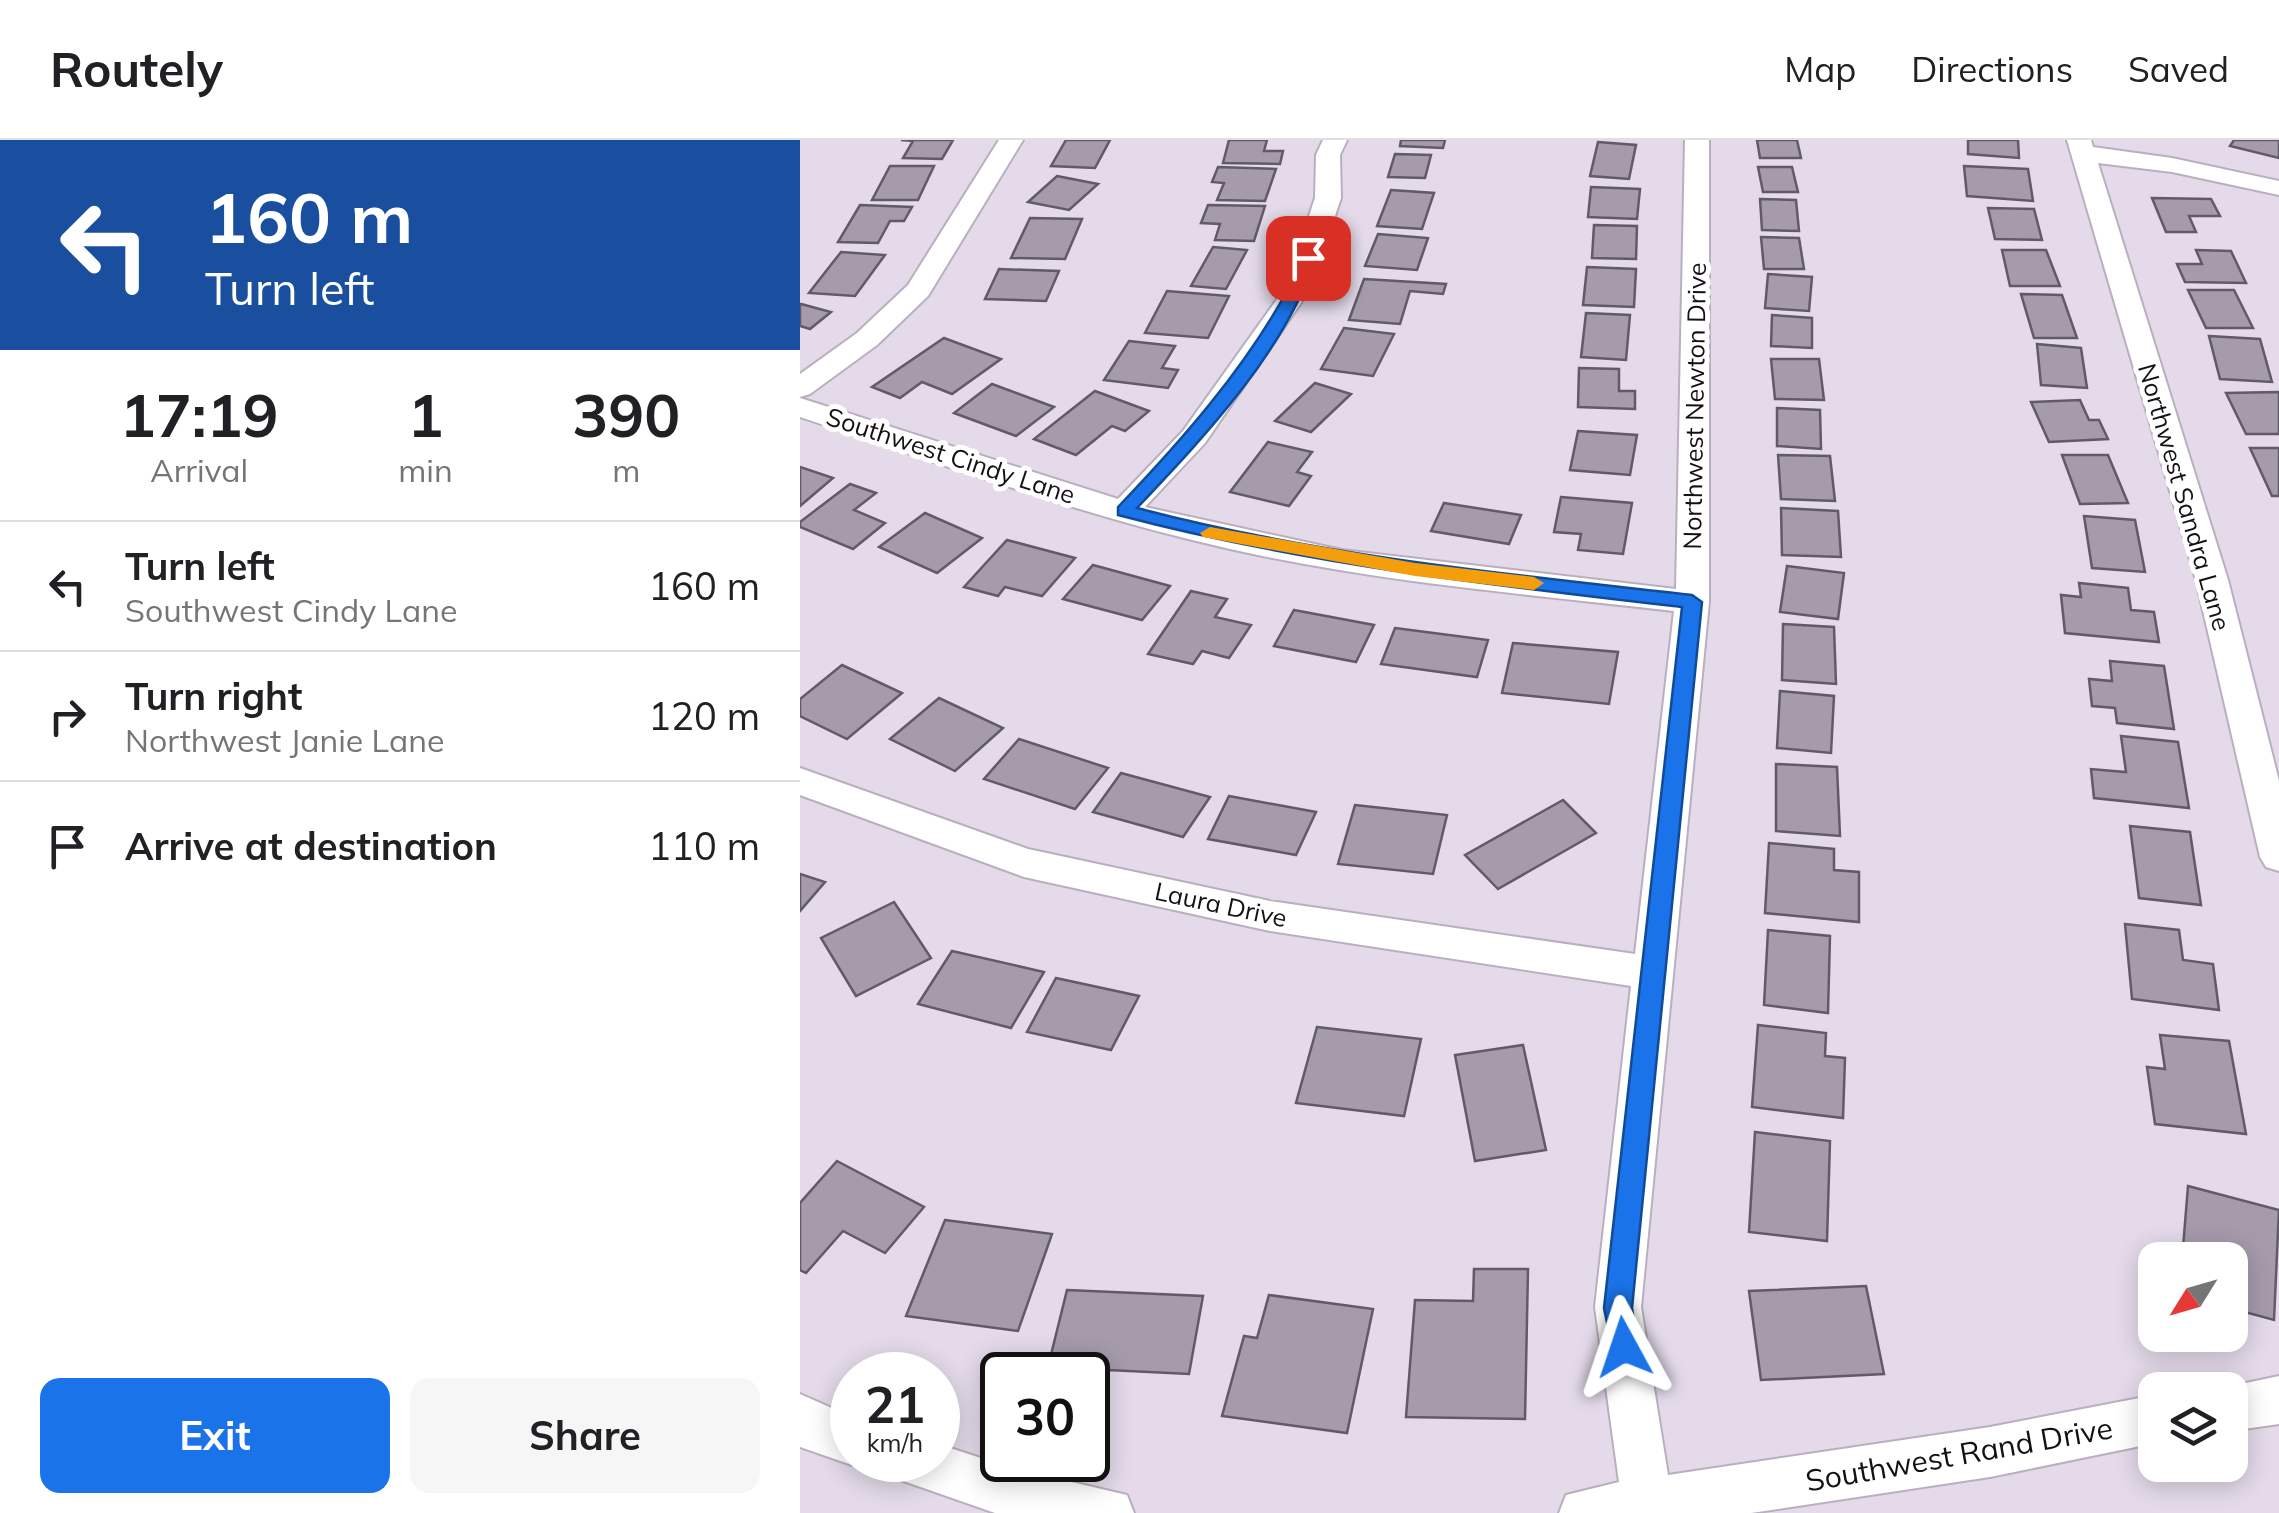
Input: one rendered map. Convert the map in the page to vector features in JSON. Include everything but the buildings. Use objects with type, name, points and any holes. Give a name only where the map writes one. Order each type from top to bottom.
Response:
[{"type":"street","points":[[800,388],[867,340],[918,290],[1010,140]]},
{"type":"street","points":[[1124,511],[1194,437],[1298,288],[1328,198],[1328,155],[1335,140]]},
{"type":"street","name":"Northwest Newton Drive","points":[[1647,1505],[1618,1308],[1692,602],[1697,140]]},
{"type":"street","points":[[2080,147],[2279,188]]},
{"type":"street","name":"Northwest Sandra Lane","points":[[2080,147],[2212,580],[2279,857]]},
{"type":"street","name":"Southwest Cindy Lane","points":[[800,408],[1124,511],[1230,538],[1415,570],[1692,602]]},
{"type":"street","name":"Laura Drive","points":[[800,781],[1024,863],[1270,916],[1655,973]]},
{"type":"street","points":[[2248,1404],[2279,1400]]},
{"type":"street","points":[[800,1418],[830,1434]]},
{"type":"street","name":"Southwest Rand Drive","points":[[1584,1513],[1990,1452],[2138,1423]]},
{"type":"street","points":[[960,1476],[1008,1492],[1109,1513]]},
{"type":"slow traffic","points":[[1210,533],[1415,570],[1534,583]]},
{"type":"route","points":[[1308,258],[1298,288],[1262,345],[1194,437],[1124,511],[1230,538],[1415,570],[1692,602],[1618,1308],[1624,1347]]}]
